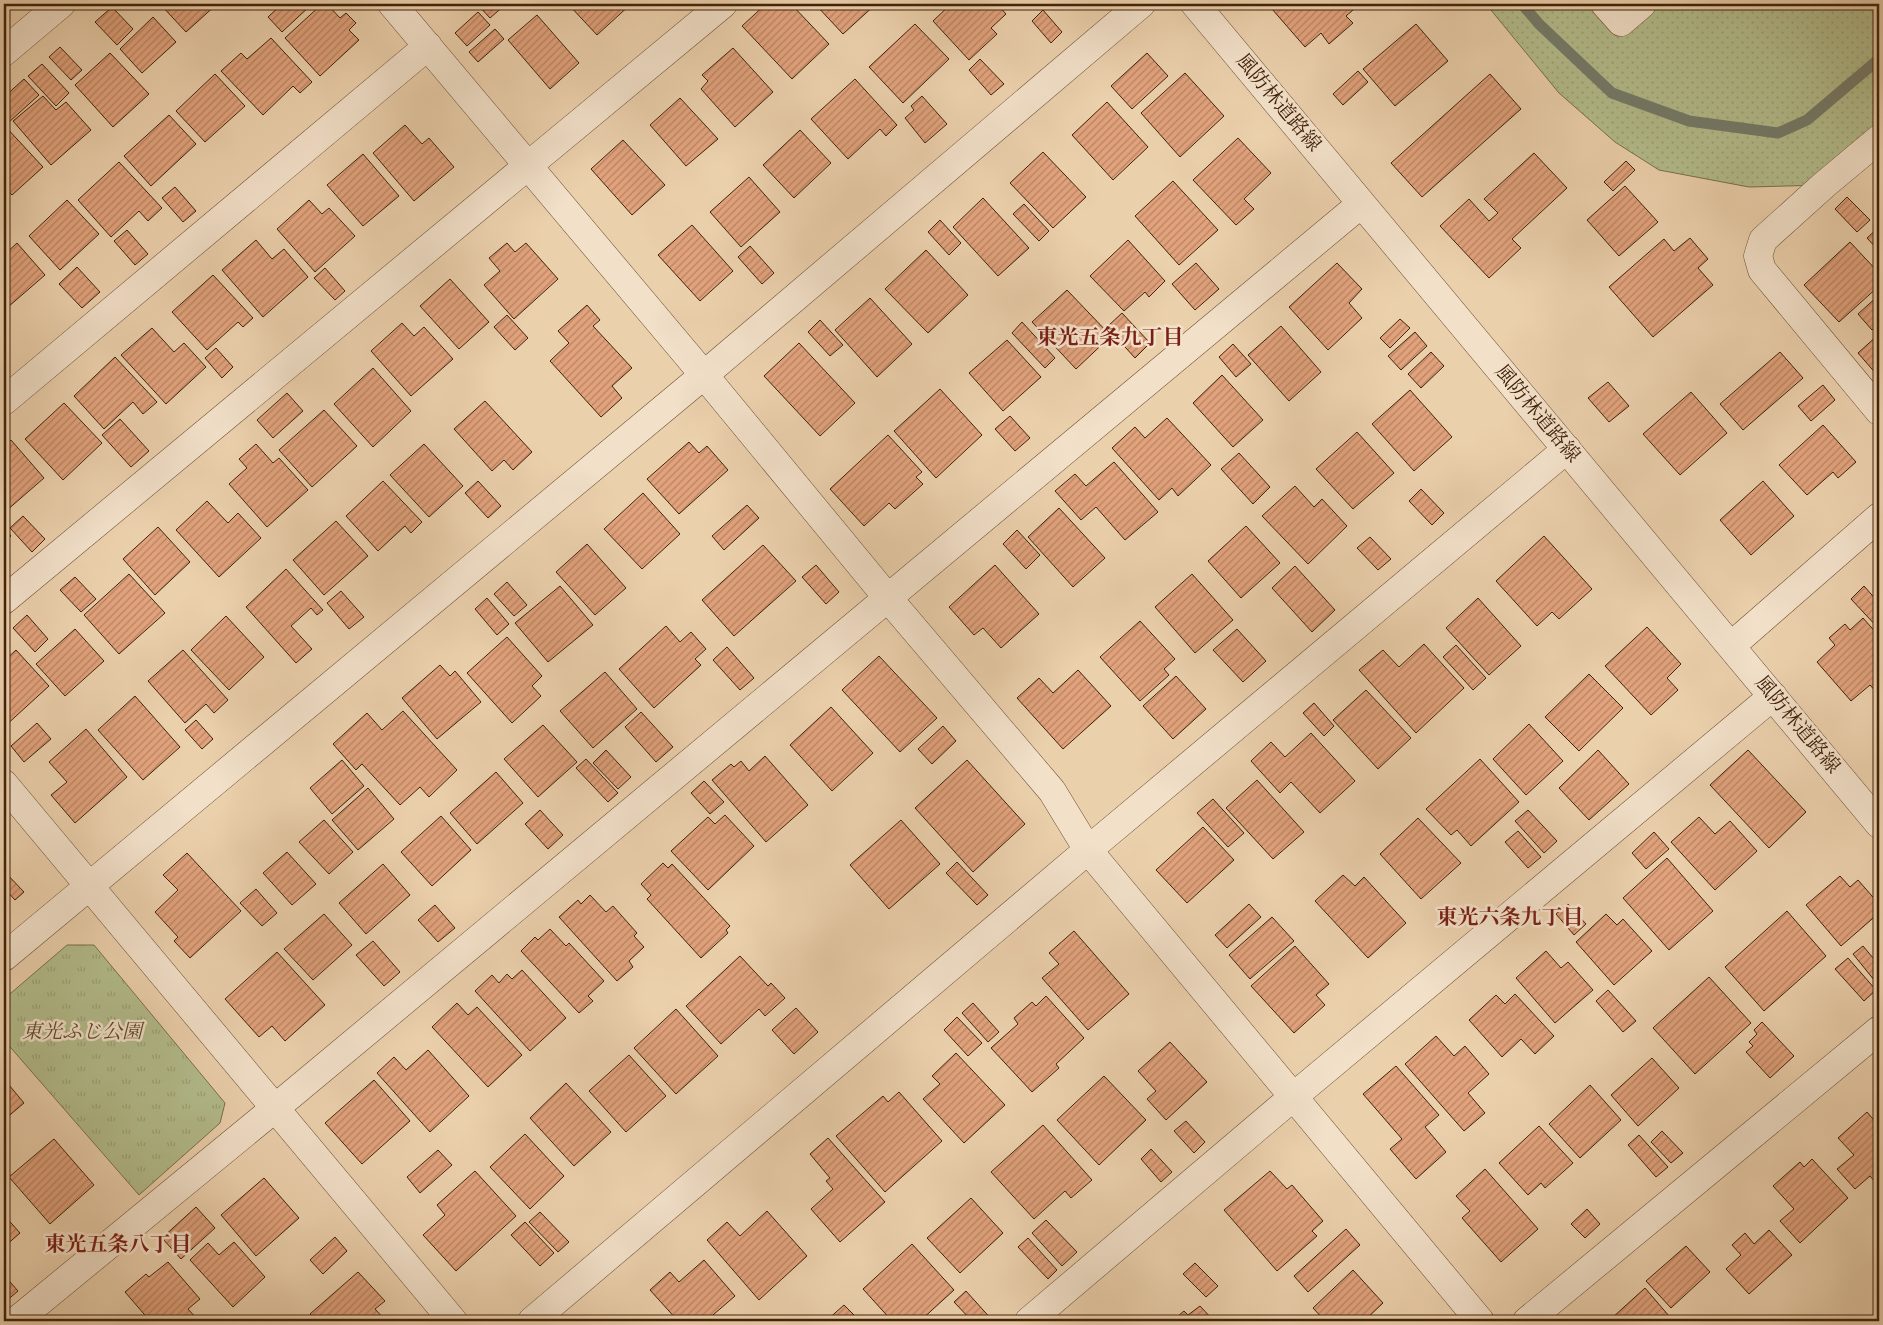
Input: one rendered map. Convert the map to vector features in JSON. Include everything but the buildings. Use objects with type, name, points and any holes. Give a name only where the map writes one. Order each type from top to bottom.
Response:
[{"type":"street","points":[[4,52],[61,4]]},
{"type":"street","points":[[392,4],[887,597],[1052,791],[1088,850],[1480,1321]]},
{"type":"street","points":[[4,600],[723,4]]},
{"type":"street","points":[[4,957],[704,376],[1141,4]]},
{"type":"street","name":"風防林道路線","points":[[1195,4],[1879,824]]},
{"type":"street","points":[[1606,4],[1621,22],[1642,4]]},
{"type":"street","points":[[4,401],[428,46]]},
{"type":"street","points":[[1879,139],[1763,240],[1758,256],[1762,270],[1879,412]]},
{"type":"street","points":[[16,1321],[274,1109],[1361,204]]},
{"type":"street","points":[[532,1321],[1088,850],[1567,449]]},
{"type":"street","points":[[1731,646],[1879,517]]},
{"type":"street","points":[[1029,1321],[1293,1097],[1773,696]]},
{"type":"street","points":[[4,784],[453,1321]]},
{"type":"street","points":[[1527,1321],[1879,1030]]},
{"type":"green space","points":[[1486,4],[1588,4],[1614,34],[1652,4],[1879,4],[1879,139],[1824,185],[1749,187],[1659,170],[1615,142],[1559,93]]},
{"type":"green space","name":"東光ふじ公園","points":[[67,945],[94,945],[225,1103],[220,1123],[139,1195],[4,1040],[4,999]]},
{"type":"waterway","points":[[1522,4],[1539,24],[1612,93],[1689,121],[1778,133],[1807,120],[1879,59]]},
{"type":"district","name":"東光五条九丁目","points":[[1110,338]]},
{"type":"district","name":"東光六条九丁目","points":[[1510,918]]},
{"type":"district","name":"東光五条八丁目","points":[[118,1245]]}]
